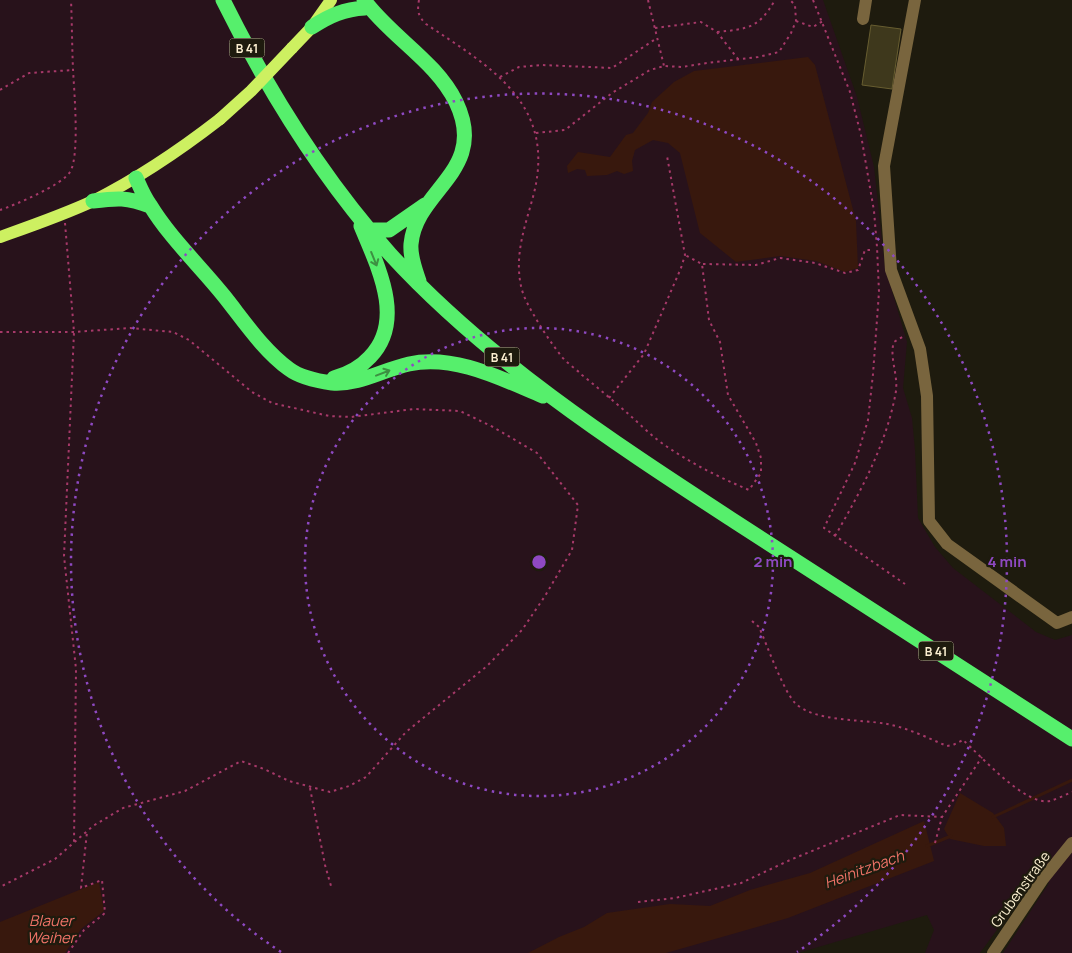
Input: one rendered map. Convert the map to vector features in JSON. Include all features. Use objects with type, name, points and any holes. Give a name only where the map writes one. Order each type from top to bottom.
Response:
[{"type":"highway","name":"B 41","points":[[224,0],[248,50],[273,94],[305,144],[356,214],[420,284],[469,330],[562,404],[660,472],[1072,739]]},
{"type":"highway","points":[[312,27],[338,12],[365,6],[435,72],[459,109],[463,133],[460,158],[454,171],[428,203],[416,225],[411,245],[412,257],[420,284]]},
{"type":"highway","points":[[136,178],[150,206],[175,238],[270,351],[291,370],[302,376],[339,383],[361,380],[407,365],[436,362],[456,365],[488,374],[562,404]]},
{"type":"highway","points":[[93,201],[121,198],[150,206]]},
{"type":"highway","points":[[370,230],[389,230],[428,203]]},
{"type":"highway","points":[[318,380],[340,376],[359,367],[373,354],[384,333],[387,309],[381,276],[356,214]]},
{"type":"main road","points":[[0,237],[64,214],[136,178],[220,119],[251,91],[312,27],[331,0]]},
{"type":"street","points":[[863,19],[866,0]]},
{"type":"street","points":[[915,0],[884,166],[891,270],[920,349],[927,396],[929,522],[947,544],[1057,623],[1072,617]]},
{"type":"street","name":"Grubenstraße","points":[[993,953],[1043,879],[1072,844]]},
{"type":"path","points":[[0,210],[46,189],[68,175],[72,170],[75,147],[75,100],[71,0]]},
{"type":"path","points":[[419,0],[417,11],[420,18],[500,77],[518,97],[536,133],[538,154],[534,192],[523,228],[519,270],[522,288],[531,310],[546,336],[564,359],[667,447],[706,471],[749,490],[761,474],[761,458],[756,442],[728,395],[720,342],[709,320],[702,264]]},
{"type":"path","points":[[648,0],[664,66]]},
{"type":"path","points":[[717,32],[742,30],[760,22],[775,0]]},
{"type":"path","points":[[536,133],[565,130],[612,92],[650,70],[664,66],[682,68],[758,57],[779,52],[796,21],[795,5],[790,0]]},
{"type":"path","points":[[813,0],[850,92],[861,135],[874,211],[877,247],[878,319],[868,420],[855,463],[824,528],[905,584]]},
{"type":"path","points":[[796,21],[814,27],[823,21]]},
{"type":"path","points":[[655,28],[700,22],[717,32],[738,59]]},
{"type":"path","points":[[500,77],[519,67],[542,65],[612,68],[657,38]]},
{"type":"path","points":[[0,90],[29,73],[73,70]]},
{"type":"path","points":[[609,398],[644,354],[685,255],[668,156]]},
{"type":"path","points":[[64,214],[70,263],[74,332],[64,556],[76,669],[74,842]]},
{"type":"path","points":[[685,255],[702,264],[756,265],[780,258],[815,263],[845,273],[858,270],[865,250],[870,250]]},
{"type":"path","points":[[0,332],[74,332],[130,328],[173,332],[190,340],[236,380],[272,403],[329,416],[351,418],[414,408],[460,411],[493,427],[537,453],[578,505],[572,550],[546,596],[516,636],[487,666],[406,732],[366,777],[349,786],[330,792],[289,781],[242,761],[185,791],[124,808],[88,831],[55,859],[0,887]]},
{"type":"path","points":[[834,536],[856,500],[885,435],[896,390],[896,376],[892,354],[894,342],[913,331]]},
{"type":"path","points":[[752,621],[759,628],[788,692],[795,703],[807,712],[900,727],[947,746],[954,745],[963,740],[1022,793],[1038,800],[1049,801],[1072,792]]},
{"type":"path","points":[[935,844],[942,817],[982,756]]},
{"type":"path","points":[[310,788],[331,886]]},
{"type":"path","points":[[638,902],[675,898],[741,883],[790,860],[900,816],[942,817]]},
{"type":"path","points":[[68,953],[84,930],[105,913],[102,880],[81,888],[88,831]]},
{"type":"shaded area","points":[[0,0],[823,0],[857,97],[874,167],[885,267],[907,342],[903,388],[912,418],[918,518],[935,547],[953,568],[1036,632],[1055,640],[1072,635],[1072,953],[1003,953],[1049,883],[1036,874],[1028,878],[1007,916],[980,953],[925,953],[934,930],[927,915],[798,953],[0,953]]},
{"type":"water","points":[[808,57],[815,65],[856,221],[858,268],[845,272],[816,261],[780,256],[736,262],[700,233],[680,153],[668,143],[653,140],[635,150],[632,161],[633,171],[624,174],[617,171],[607,175],[587,176],[585,170],[577,169],[568,173],[567,166],[578,152],[610,157],[626,135],[633,133],[648,113],[652,102],[674,82],[694,71]]},
{"type":"water","points":[[960,793],[993,813],[1004,828],[1006,846],[984,846],[950,839],[944,829]]},
{"type":"water","points":[[924,821],[934,861],[788,918],[666,953],[528,953],[584,927],[607,913],[670,904],[710,906],[750,890],[810,873]]},
{"type":"water","name":"Blauer Weiher","points":[[99,882],[104,911],[81,929],[65,953],[0,953],[0,922]]},
{"type":"building","points":[[871,25],[901,29],[892,89],[862,85]]},
{"type":"waterway","name":"Heinitzbach","points":[[993,817],[1072,780]]},
{"type":"waterway","name":"Heinitzbach","points":[[927,846],[951,836]]}]
